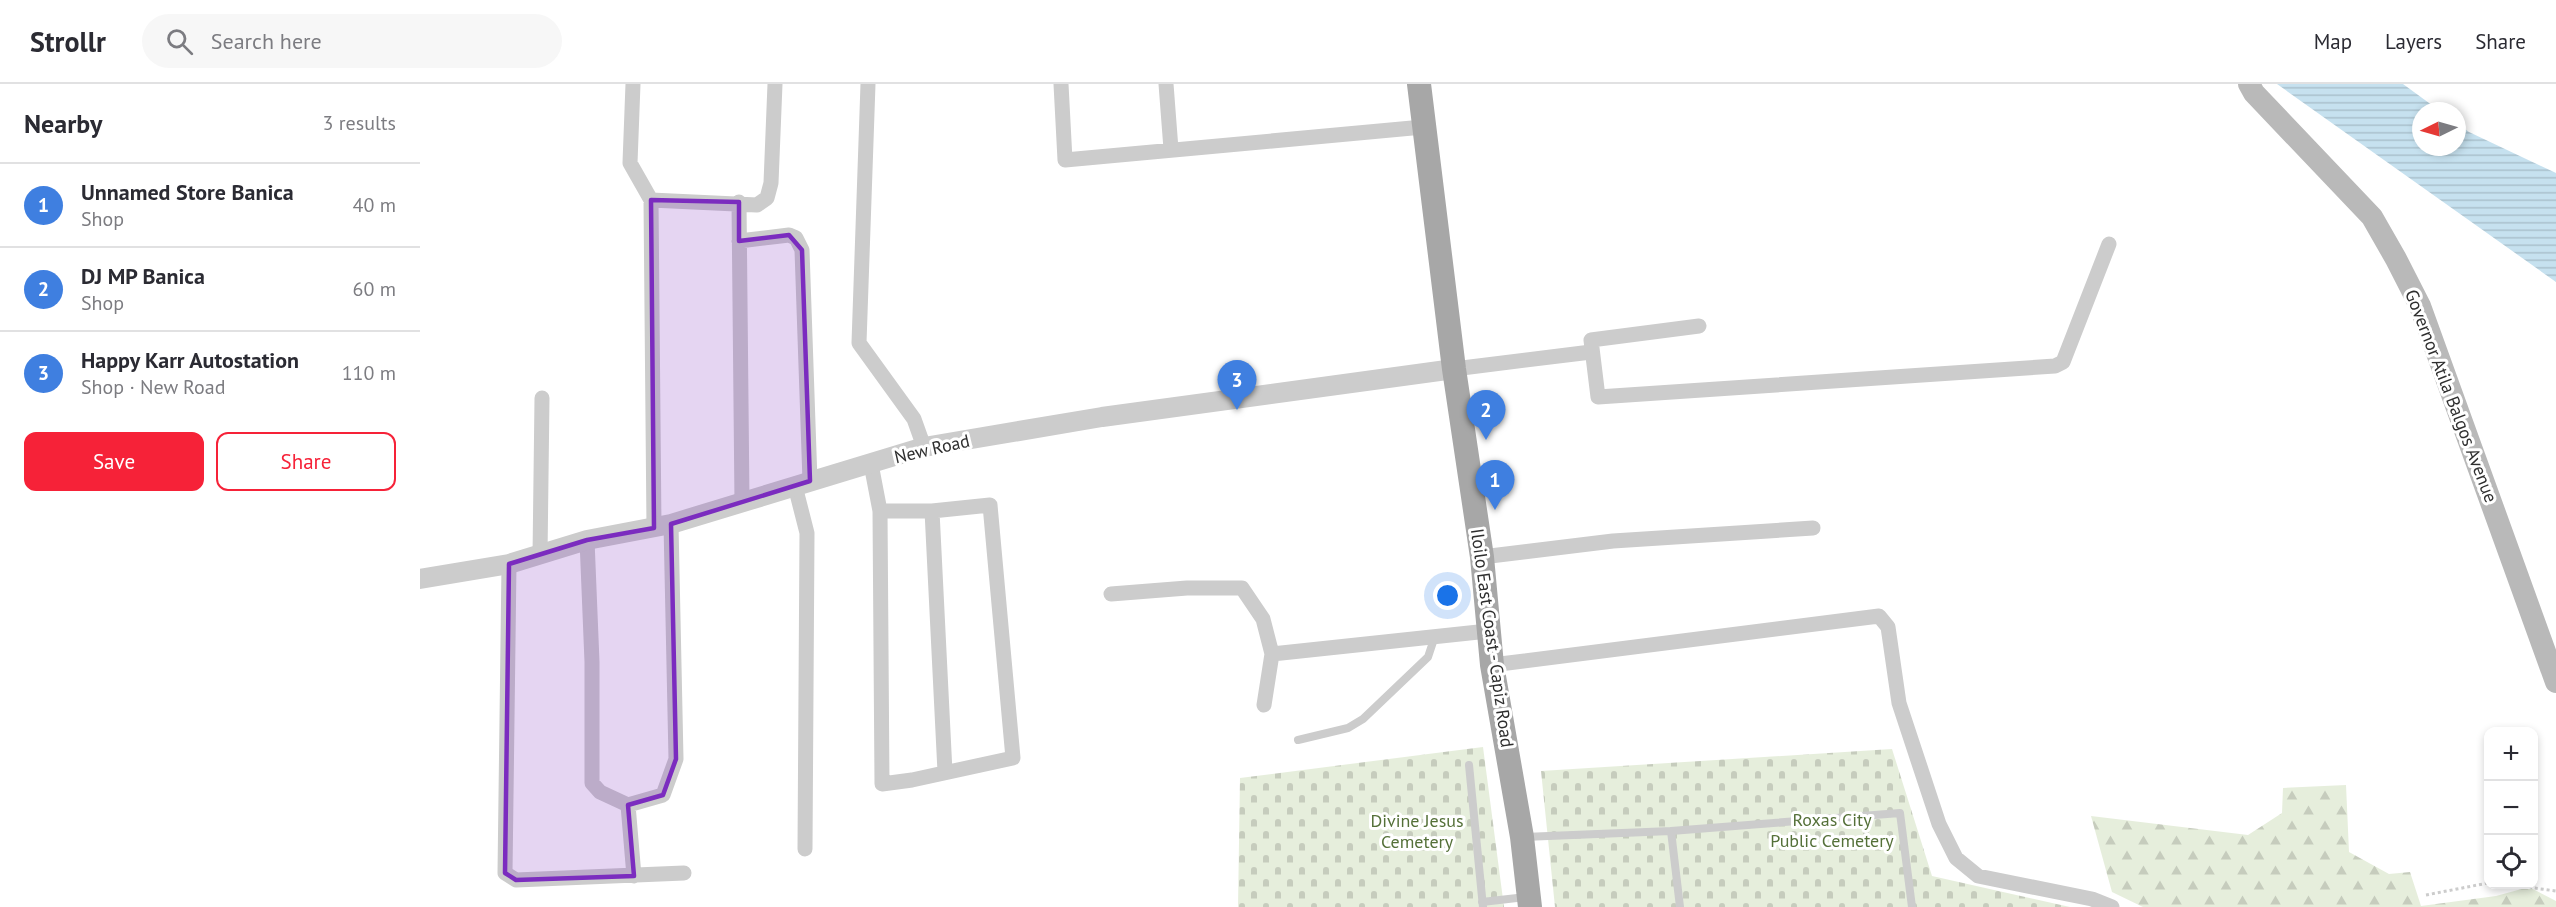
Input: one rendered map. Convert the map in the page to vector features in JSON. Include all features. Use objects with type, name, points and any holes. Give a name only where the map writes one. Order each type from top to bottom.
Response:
[{"type":"main road","name":"Iloilo East Coast - Capiz Road","points":[[1419,84],[1455,369],[1482,557],[1492,665],[1522,837],[1529,902]]},
{"type":"main road","name":"Governor Atila Balgos Avenue","points":[[2249,84],[2254,93],[2372,217],[2397,259],[2420,306],[2556,682]]},
{"type":"street","points":[[587,540],[592,662],[592,783],[600,792],[628,805],[663,795],[676,759],[663,526],[651,200],[630,163],[633,84]]},
{"type":"street","points":[[651,200],[739,202],[757,205],[767,198],[771,183],[775,84]]},
{"type":"street","points":[[868,84],[859,343],[914,419],[924,447]]},
{"type":"street","points":[[1061,84],[1065,160],[1423,127]]},
{"type":"street","points":[[1166,84],[1171,149]]},
{"type":"street","points":[[739,202],[742,502]]},
{"type":"street","points":[[739,241],[789,235],[796,238],[802,250],[803,483],[807,533],[805,849]]},
{"type":"street","points":[[1699,326],[1591,340],[1598,397],[2055,366],[2062,362],[2109,244]]},
{"type":"street","points":[[1455,369],[1591,352]]},
{"type":"street","name":"New Road","points":[[420,579],[509,564],[587,540],[663,526],[924,447],[1102,417],[1455,369]]},
{"type":"street","points":[[540,555],[542,398]]},
{"type":"street","points":[[871,464],[880,511],[882,783],[912,780],[1013,758],[990,505],[932,511],[880,511]]},
{"type":"street","points":[[932,511],[945,772]]},
{"type":"street","points":[[1482,557],[1613,541],[1813,528]]},
{"type":"street","points":[[509,564],[505,873],[516,880],[684,873]]},
{"type":"street","points":[[1111,594],[1187,588],[1242,588],[1263,619],[1272,654],[1264,705]]},
{"type":"street","points":[[1492,665],[1879,616],[1888,627],[1899,703],[1939,824],[1956,858],[1978,876],[2092,899],[2112,907]]},
{"type":"street","points":[[1272,654],[1488,631]]},
{"type":"street","points":[[628,805],[634,876]]},
{"type":"lane","points":[[1298,740],[1348,728],[1363,719],[1428,657],[1435,636]]},
{"type":"lane","points":[[1469,765],[1483,904],[1529,902]]},
{"type":"lane","points":[[1522,837],[1671,831],[1900,813],[1912,907]]},
{"type":"lane","points":[[1671,831],[1680,907]]},
{"type":"path","points":[[2426,895],[2484,884]]},
{"type":"path","points":[[2538,889],[2556,891]]},
{"type":"highlighted area","points":[[651,200],[739,202],[739,241],[789,235],[802,250],[810,481],[671,524],[676,759],[663,795],[628,805],[634,876],[516,880],[505,873],[509,564],[587,540],[654,528]]},
{"type":"green space","name":"Divine Jesus Cemetery","points":[[1483,747],[1504,907],[1238,907],[1240,778]]},
{"type":"green space","name":"Roxas City Public Cemetery","points":[[1892,749],[1932,876],[2070,907],[1555,907],[1541,771]]},
{"type":"green space","points":[[2346,785],[2349,852],[2389,874],[2410,872],[2421,906],[2533,889],[2556,901],[2556,907],[2143,907],[2112,892],[2091,816],[2248,835],[2282,813],[2283,788]]},
{"type":"water","points":[[2277,84],[2403,84],[2428,102],[2412,102],[2412,156],[2466,156],[2466,130],[2556,173],[2556,282]]},
{"type":"place","name":"Happy Karr Autostation","points":[[1237,410]]},
{"type":"place","name":"DJ MP Banica","points":[[1486,440]]},
{"type":"place","name":"Unnamed Store Banica","points":[[1495,510]]}]
